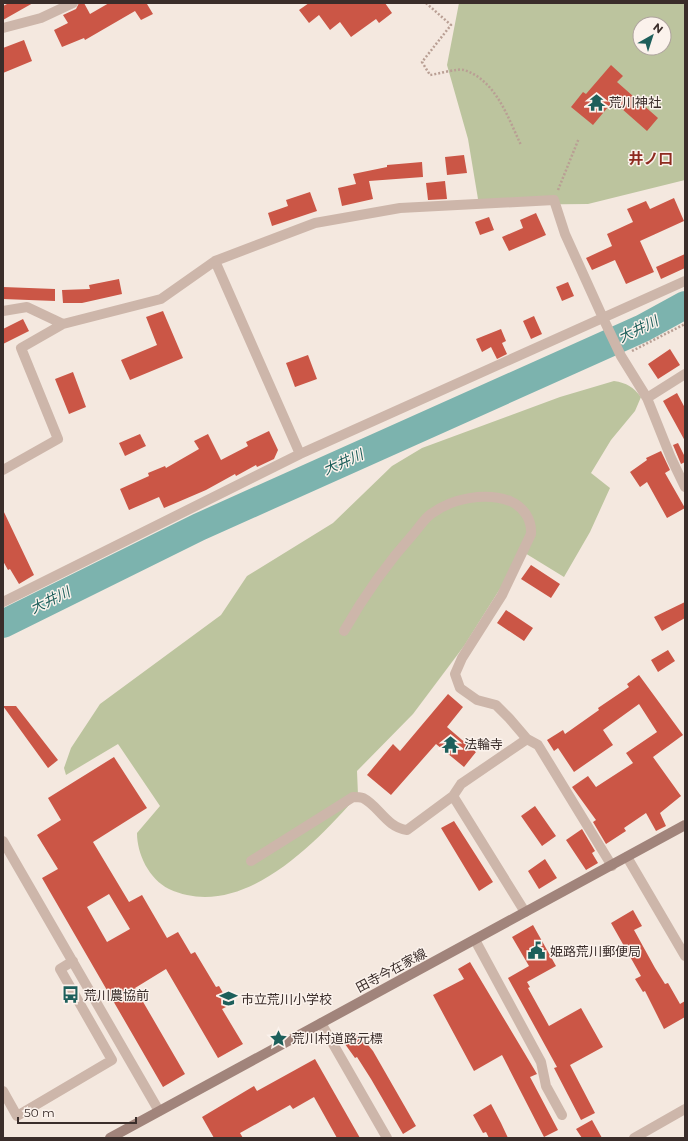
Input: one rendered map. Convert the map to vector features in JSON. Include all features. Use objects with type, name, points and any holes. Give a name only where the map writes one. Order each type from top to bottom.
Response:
[{"type":"main road","name":"田寺今在家線","points":[[110,1138],[685,825]]},
{"type":"street","points":[[3,28],[41,18],[73,3]]},
{"type":"street","points":[[3,470],[58,439],[21,348],[63,324],[161,299],[215,261],[315,223],[400,208],[554,200],[565,234],[603,318],[621,356],[647,398],[671,458],[685,487]]},
{"type":"street","points":[[215,261],[300,454]]},
{"type":"street","points":[[3,602],[300,454],[685,281]]},
{"type":"street","points":[[3,311],[27,307],[63,324]]},
{"type":"street","points":[[647,398],[685,374]]},
{"type":"street","points":[[344,631],[378,579],[408,539],[431,514],[448,505],[478,496],[498,497],[513,502],[527,514],[532,525],[531,534],[502,595],[462,658],[455,674],[460,688],[477,700],[496,705],[510,718],[527,739],[538,745],[612,866]]},
{"type":"street","points":[[251,861],[353,797],[362,798],[391,824],[399,829],[407,830],[453,796],[461,784],[527,739]]},
{"type":"street","points":[[453,796],[526,912]]},
{"type":"street","points":[[3,841],[159,1111]]},
{"type":"street","points":[[627,857],[685,956]]},
{"type":"street","points":[[475,940],[541,1062],[546,1086],[562,1115]]},
{"type":"street","points":[[3,1091],[17,1116],[112,1060],[60,969],[72,961]]},
{"type":"street","points":[[321,1023],[387,1138]]},
{"type":"street","points":[[634,1138],[685,1109]]},
{"type":"path","points":[[426,3],[451,25],[422,62],[430,75],[463,69],[485,82],[497,95],[522,145]]},
{"type":"path","points":[[554,200],[579,138]]},
{"type":"path","points":[[621,356],[685,324]]},
{"type":"green space","points":[[459,3],[685,3],[685,180],[588,204],[479,205],[468,139],[447,65]]},
{"type":"green space","points":[[614,381],[629,386],[641,397],[635,411],[611,440],[591,473],[610,488],[590,532],[564,577],[520,550],[503,584],[464,646],[413,714],[357,771],[358,795],[320,835],[298,855],[274,873],[249,887],[223,895],[196,896],[169,889],[162,885],[150,872],[142,857],[139,849],[137,833],[160,806],[118,744],[66,775],[64,768],[71,748],[100,704],[221,615],[247,576],[333,523],[392,466],[422,448],[560,397]]},
{"type":"building","points":[[9,3],[33,3],[3,20],[3,6]]},
{"type":"building","points":[[79,3],[84,3],[90,14],[109,3],[149,3],[147,4],[153,14],[141,20],[135,11],[85,40],[84,38],[62,47],[54,30],[68,23],[63,15],[76,9]]},
{"type":"building","points":[[309,3],[385,3],[392,13],[379,23],[376,19],[351,37],[340,22],[330,30],[319,15],[309,23],[299,10]]},
{"type":"building","points":[[24,40],[32,61],[3,73],[3,48]]},
{"type":"building","points":[[611,65],[623,76],[617,82],[658,118],[647,131],[613,101],[593,125],[571,107],[583,92],[586,94]]},
{"type":"building","points":[[464,155],[467,173],[447,175],[445,157]]},
{"type":"building","points":[[422,162],[423,177],[369,181],[373,199],[342,206],[338,188],[356,184],[353,174],[387,167],[387,165]]},
{"type":"building","points":[[445,181],[447,199],[428,200],[426,183]]},
{"type":"building","points":[[310,192],[317,211],[272,226],[268,213],[288,206],[286,200]]},
{"type":"building","points":[[674,198],[684,221],[640,241],[654,272],[626,284],[615,260],[592,270],[586,258],[612,246],[607,234],[633,222],[627,209],[646,201],[650,209]]},
{"type":"building","points":[[536,213],[546,235],[509,251],[502,237],[523,228],[520,220]]},
{"type":"building","points":[[489,217],[494,230],[480,235],[475,222]]},
{"type":"building","points":[[685,254],[685,268],[661,279],[656,267]]},
{"type":"building","points":[[119,279],[122,294],[82,303],[63,303],[62,290],[90,289],[89,285]]},
{"type":"building","points":[[568,282],[574,296],[562,301],[556,287]]},
{"type":"building","points":[[3,287],[55,289],[55,301],[3,299]]},
{"type":"building","points":[[163,311],[183,358],[130,380],[121,360],[157,345],[146,317]]},
{"type":"building","points":[[534,316],[542,334],[531,339],[523,321]]},
{"type":"building","points":[[23,319],[29,331],[3,344],[3,329]]},
{"type":"building","points":[[501,329],[506,341],[502,343],[507,354],[497,359],[491,347],[482,352],[476,339]]},
{"type":"building","points":[[670,349],[680,365],[658,379],[648,364]]},
{"type":"building","points":[[308,355],[317,379],[295,387],[286,363]]},
{"type":"building","points":[[73,372],[86,407],[69,414],[55,379]]},
{"type":"building","points":[[677,393],[685,408],[685,441],[663,401]]},
{"type":"building","points":[[269,431],[278,450],[274,459],[257,467],[256,465],[236,476],[235,474],[206,490],[164,508],[159,497],[129,510],[120,489],[149,476],[148,473],[165,466],[166,468],[199,449],[194,441],[208,434],[221,460],[248,446],[246,442]]},
{"type":"building","points":[[140,434],[146,446],[125,456],[119,443]]},
{"type":"building","points":[[678,443],[685,457],[685,462],[681,464],[673,445]]},
{"type":"building","points":[[661,451],[670,470],[665,473],[685,508],[667,518],[647,482],[640,487],[630,472],[647,460],[646,458]]},
{"type":"building","points":[[3,510],[34,575],[19,584],[3,561]]},
{"type":"building","points":[[531,565],[560,584],[551,598],[521,579]]},
{"type":"building","points":[[685,602],[685,618],[662,631],[654,617]]},
{"type":"building","points":[[506,610],[533,628],[524,641],[497,623]]},
{"type":"building","points":[[668,650],[675,661],[658,672],[651,660]]},
{"type":"building","points":[[639,675],[683,735],[653,757],[681,796],[660,813],[666,826],[656,831],[646,813],[624,828],[626,831],[606,844],[593,822],[596,820],[572,787],[588,776],[596,787],[633,763],[626,753],[657,732],[639,704],[603,730],[613,745],[574,772],[558,748],[554,751],[547,740],[563,730],[565,734],[599,710],[598,708],[629,687],[627,684]]},
{"type":"building","name":"法輪寺","points":[[448,694],[463,707],[447,727],[476,752],[464,767],[436,744],[391,795],[367,775],[393,744],[400,751]]},
{"type":"building","points":[[3,706],[16,706],[58,760],[48,768]]},
{"type":"building","points":[[114,757],[147,808],[93,842],[129,902],[142,895],[167,938],[178,932],[191,954],[195,952],[216,987],[219,986],[230,1005],[222,1009],[243,1044],[218,1058],[166,969],[135,988],[185,1074],[163,1087],[42,878],[58,869],[37,835],[61,820],[48,798]],"holes":[[[109,894],[130,929],[107,942],[87,907]]]},
{"type":"building","points":[[535,806],[556,836],[542,846],[521,816]]},
{"type":"building","points":[[454,821],[493,882],[479,891],[441,828]]},
{"type":"building","points":[[582,829],[595,851],[592,853],[598,863],[586,870],[566,840]]},
{"type":"building","points":[[545,859],[557,878],[539,889],[528,871]]},
{"type":"building","points":[[633,910],[642,926],[634,930],[655,968],[665,984],[668,983],[680,1004],[685,1001],[685,1017],[664,1029],[645,991],[643,992],[635,979],[641,976],[611,923]]},
{"type":"building","points":[[533,925],[556,966],[527,982],[530,987],[528,988],[549,1026],[581,1008],[603,1047],[570,1065],[595,1113],[581,1120],[554,1068],[557,1067],[508,978],[529,966],[512,937]]},
{"type":"building","points":[[470,962],[537,1074],[530,1077],[558,1130],[544,1137],[502,1055],[474,1071],[433,995],[464,979],[458,969]]},
{"type":"building","points":[[359,1034],[373,1051],[416,1126],[403,1134],[357,1057],[355,1058],[345,1044]]},
{"type":"building","points":[[315,1059],[360,1138],[337,1138],[314,1097],[293,1109],[290,1105],[240,1133],[243,1138],[214,1138],[202,1117],[254,1086],[257,1091]]},
{"type":"building","points":[[491,1104],[508,1138],[489,1138],[486,1132],[483,1133],[473,1115]]},
{"type":"building","points":[[592,1120],[602,1138],[582,1138],[576,1129]]},
{"type":"waterway","name":"大井川","points":[[3,624],[199,527],[643,328],[685,305]]},
{"type":"place","name":"荒川神社","points":[[596,102]]},
{"type":"place","name":"法輪寺","points":[[451,744]]},
{"type":"place","name":"姫路荒川郵便局","points":[[537,951]]},
{"type":"place","name":"荒川農協前","points":[[71,995]]},
{"type":"place","name":"市立荒川小学校","points":[[228,999]]},
{"type":"place","name":"荒川村道路元標","points":[[279,1038]]},
{"type":"district","name":"井ノ口","points":[[651,158]]}]
